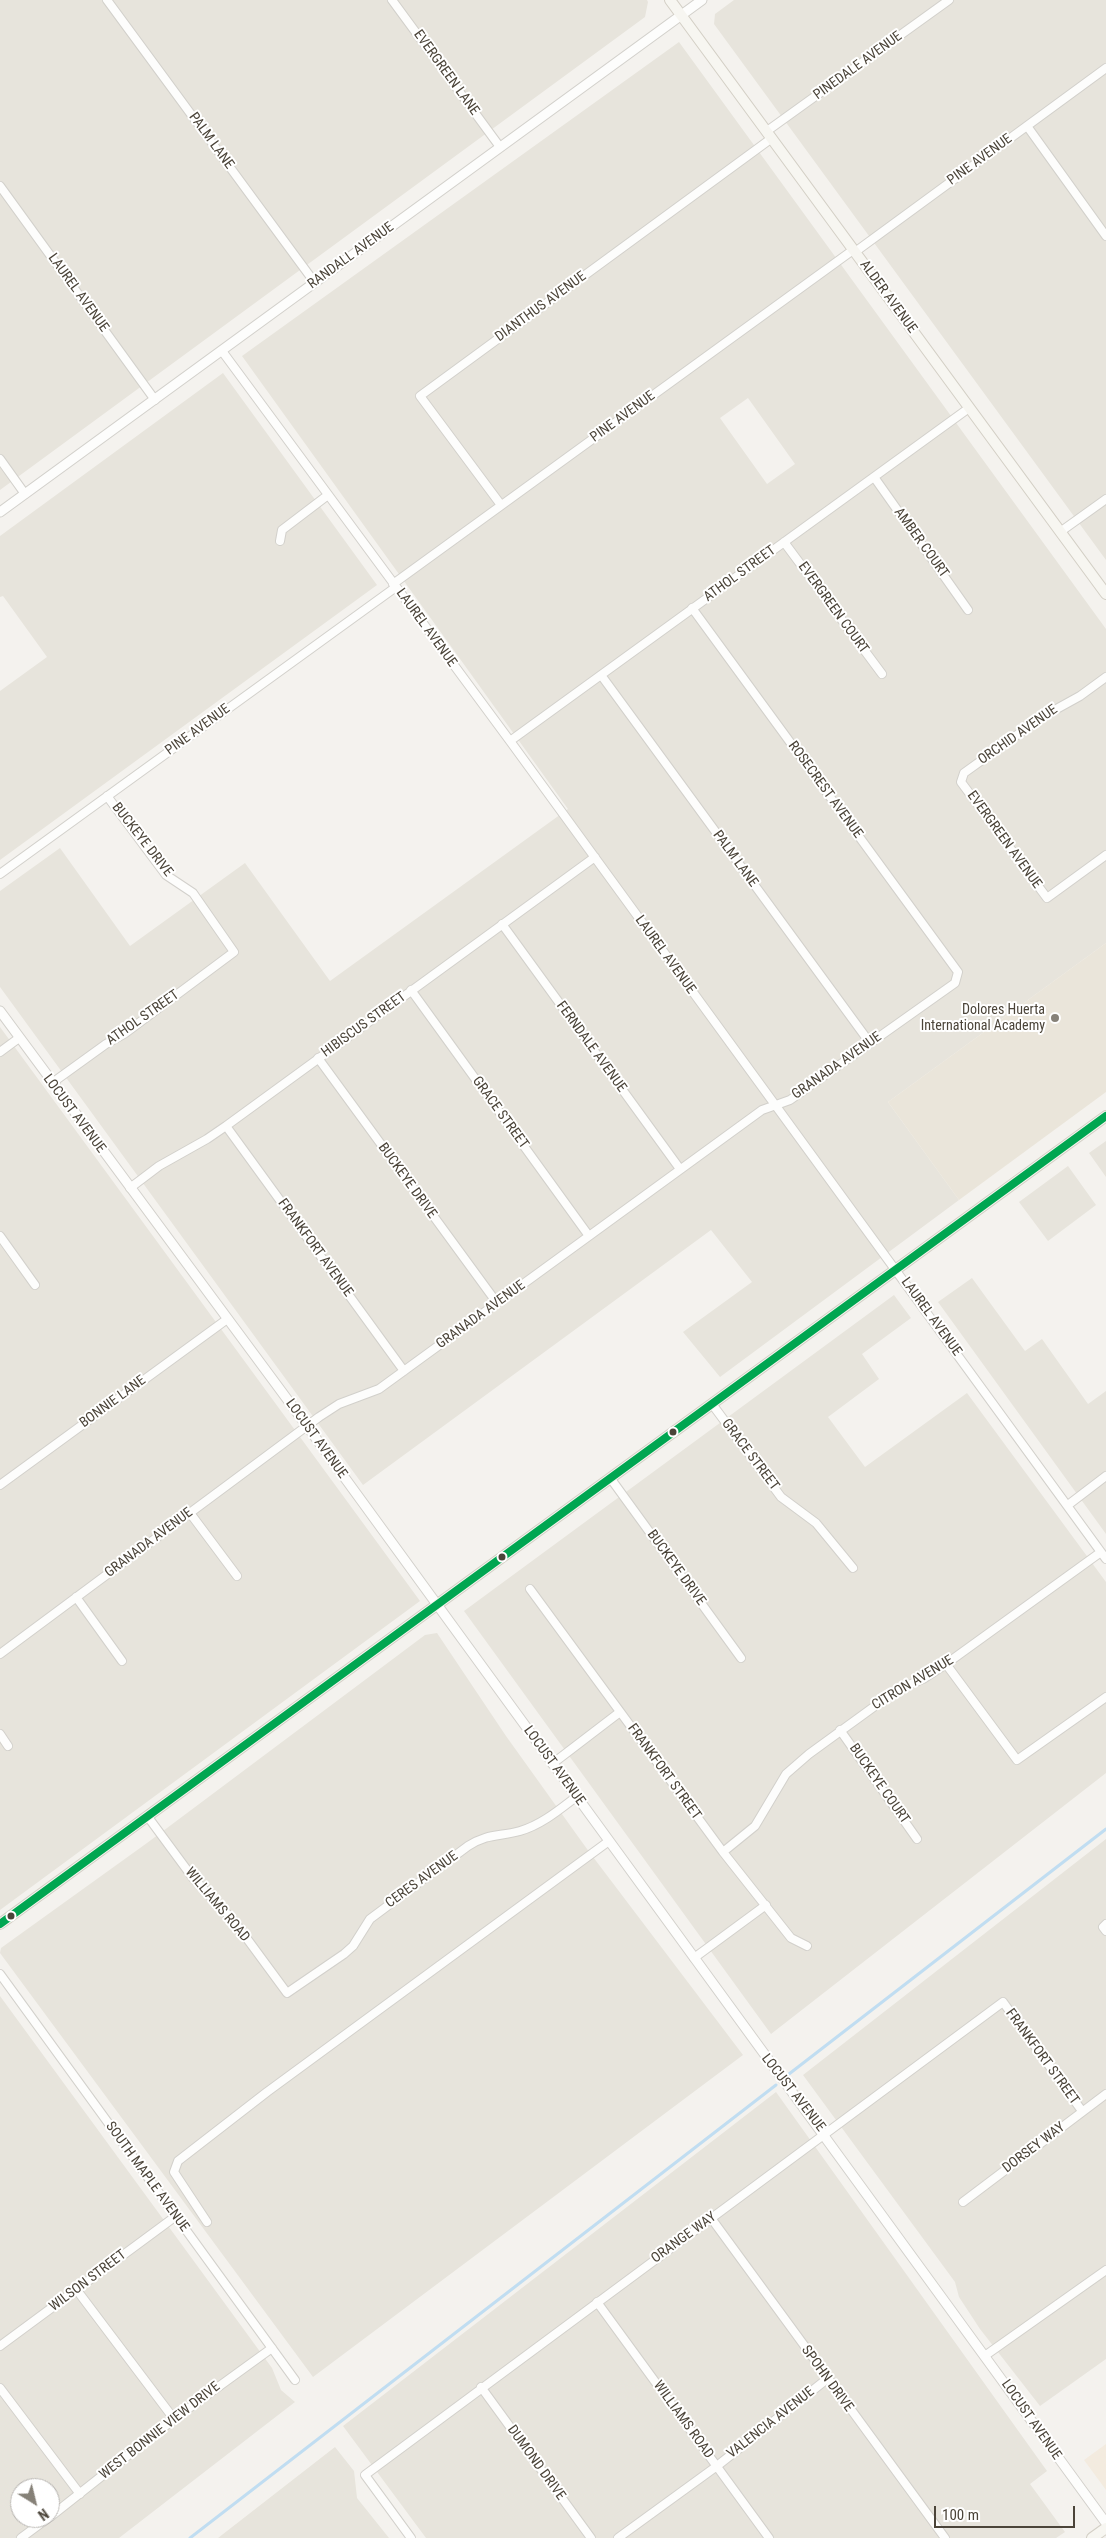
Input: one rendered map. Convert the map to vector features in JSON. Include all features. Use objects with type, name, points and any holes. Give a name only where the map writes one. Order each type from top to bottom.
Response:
[{"type":"main road","name":"ALDER AVENUE","points":[[670,0],[1106,594]]},
{"type":"main road","points":[[0,1924],[438,1606],[1106,1116]]},
{"type":"main road","points":[[1092,2538],[1106,2528]]},
{"type":"street","name":"PALM LANE","points":[[107,0],[315,283]]},
{"type":"street","name":"EVERGREEN LANE","points":[[392,0],[500,147]]},
{"type":"street","name":"RANDALL AVENUE","points":[[0,512],[222,352],[702,0]]},
{"type":"street","name":"PINEDALE AVENUE","points":[[770,135],[949,0]]},
{"type":"street","name":"PINE AVENUE","points":[[0,874],[501,505],[1106,68]]},
{"type":"street","points":[[1027,126],[1106,236]]},
{"type":"street","name":"DIANTHUS AVENUE","points":[[501,505],[420,396],[770,135]]},
{"type":"street","name":"LAUREL AVENUE","points":[[0,186],[155,400]]},
{"type":"street","name":"LAUREL AVENUE","points":[[222,352],[595,857],[1106,1559]]},
{"type":"street","name":"ATHOL STREET","points":[[510,741],[969,408]]},
{"type":"street","points":[[0,459],[25,494]]},
{"type":"street","name":"AMBER COURT","points":[[874,476],[968,610]]},
{"type":"street","points":[[280,541],[282,530],[328,495]]},
{"type":"street","points":[[1060,532],[1106,499]]},
{"type":"street","name":"EVERGREEN COURT","points":[[784,542],[882,674]]},
{"type":"street","name":"ROSECREST AVENUE","points":[[692,608],[958,972]]},
{"type":"street","name":"PALM LANE","points":[[601,675],[870,1043]]},
{"type":"street","name":"ORCHID AVENUE","points":[[961,782],[964,773],[1042,716],[1080,696],[1106,678]]},
{"type":"street","name":"EVERGREEN AVENUE","points":[[961,782],[1046,898],[1106,855]]},
{"type":"street","name":"BUCKEYE DRIVE","points":[[107,796],[166,875],[193,893],[234,952]]},
{"type":"street","name":"HIBISCUS STREET","points":[[130,1188],[159,1166],[207,1140],[595,857]]},
{"type":"street","name":"FERNDALE AVENUE","points":[[502,924],[680,1169]]},
{"type":"street","name":"ATHOL STREET","points":[[52,1083],[106,1044],[124,1034],[234,952]]},
{"type":"street","name":"GRANADA AVENUE","points":[[0,1654],[307,1426],[339,1404],[379,1389],[762,1110],[790,1100],[955,983],[958,972]]},
{"type":"street","name":"GRACE STREET","points":[[411,990],[589,1236]]},
{"type":"street","name":"LOCUST AVENUE","points":[[0,1011],[226,1320],[307,1426],[769,2062],[825,2134],[1106,2523]]},
{"type":"street","points":[[0,1052],[19,1038]]},
{"type":"street","name":"BUCKEYE DRIVE","points":[[318,1058],[497,1303]]},
{"type":"street","name":"FRANKFORT AVENUE","points":[[226,1126],[404,1371]]},
{"type":"street","points":[[0,1236],[34,1285]]},
{"type":"street","name":"BONNIE LANE","points":[[0,1485],[226,1320]]},
{"type":"street","name":"GRACE STREET","points":[[712,1404],[781,1497],[816,1523],[853,1568]]},
{"type":"street","points":[[1068,1505],[1106,1476]]},
{"type":"street","name":"BUCKEYE DRIVE","points":[[611,1479],[741,1658]]},
{"type":"street","points":[[190,1513],[237,1576]]},
{"type":"street","name":"CITRON AVENUE","points":[[723,1852],[755,1826],[786,1774],[840,1730],[897,1690],[923,1679],[946,1664],[1101,1552]]},
{"type":"street","name":"FRANKFORT STREET","points":[[530,1589],[723,1852],[791,1938],[807,1946]]},
{"type":"street","points":[[76,1598],[122,1661]]},
{"type":"street","points":[[946,1664],[1017,1760],[1106,1697]]},
{"type":"street","points":[[552,1764],[620,1712]]},
{"type":"street","name":"BUCKEYE COURT","points":[[840,1730],[917,1839]]},
{"type":"street","points":[[0,1734],[8,1746]]},
{"type":"street","name":"CERES AVENUE","points":[[287,1993],[344,1954],[353,1946],[370,1919],[468,1846],[482,1837],[518,1832],[538,1825],[576,1797]]},
{"type":"street","name":"WILLIAMS ROAD","points":[[148,1817],[193,1878],[234,1921],[287,1993]]},
{"type":"street","points":[[207,2222],[175,2174],[174,2168],[178,2160],[609,1841]]},
{"type":"street","points":[[694,1958],[766,1905]]},
{"type":"street","points":[[1106,1924],[1103,1927],[1106,1931]]},
{"type":"street","name":"SOUTH MAPLE AVENUE","points":[[0,1974],[295,2380]]},
{"type":"street","name":"FRANKFORT STREET","points":[[1003,2002],[1082,2111]]},
{"type":"street","name":"ORANGE WAY","points":[[412,2538],[365,2475],[481,2387],[1003,2002]]},
{"type":"street","name":"DORSEY WAY","points":[[963,2202],[1106,2094]]},
{"type":"street","name":"WILSON STREET","points":[[0,2346],[176,2216]]},
{"type":"street","name":"SPOHN DRIVE","points":[[711,2218],[945,2538]]},
{"type":"street","points":[[986,2355],[1106,2270]]},
{"type":"street","points":[[76,2289],[174,2419]]},
{"type":"street","name":"WILLIAMS ROAD","points":[[597,2302],[769,2538]]},
{"type":"street","name":"WEST BONNIE VIEW DRIVE","points":[[60,2509],[174,2419],[272,2348]]},
{"type":"street","name":"VALENCIA AVENUE","points":[[618,2538],[717,2466],[827,2379]]},
{"type":"street","name":"DUMOND DRIVE","points":[[481,2387],[591,2538]]},
{"type":"street","points":[[0,2388],[80,2494]]},
{"type":"street","name":"WEST BONNIE VIEW DRIVE","points":[[21,2538],[34,2528]]},
{"type":"shaded area","points":[[0,0],[647,0],[648,2],[645,17],[0,490]]},
{"type":"shaded area","points":[[734,0],[1106,0],[1106,560],[714,24],[715,14]]},
{"type":"shaded area","points":[[679,42],[1106,629],[1106,943],[888,1102],[959,1200],[720,1377],[683,1332],[752,1282],[711,1230],[363,1485],[0,987],[0,891],[60,848],[130,946],[245,863],[330,981],[568,809],[242,356]],"holes":[[[748,398],[795,464],[767,484],[720,418]]]},
{"type":"shaded area","points":[[223,373],[377,585],[0,860],[0,691],[47,657],[3,596],[0,597],[0,536]]},
{"type":"shaded area","name":"Dolores Huerta International Academy","points":[[1106,943],[1106,1092],[959,1200],[888,1102]]},
{"type":"shaded area","points":[[0,1027],[420,1601],[0,1910]]},
{"type":"shaded area","points":[[1106,1141],[1106,1177],[1089,1153]]},
{"type":"shaded area","points":[[1068,1166],[1096,1205],[1048,1241],[1019,1202]]},
{"type":"shaded area","points":[[972,1278],[1025,1351],[1042,1339],[1088,1404],[1106,1391],[1106,1534],[938,1302]]},
{"type":"shaded area","points":[[894,1295],[911,1318],[862,1354],[879,1379],[828,1417],[865,1467],[967,1393],[1106,1582],[1106,1773],[771,2034],[464,1611]]},
{"type":"shaded area","points":[[437,1633],[506,1736],[587,1849],[743,2055],[313,2377],[0,1953],[1,1948],[147,1843],[425,1635]]},
{"type":"shaded area","points":[[1106,1839],[1106,2359],[1040,2406],[980,2329],[959,2297],[955,2282],[803,2075]]},
{"type":"shaded area","points":[[0,1996],[272,2368],[281,2390],[295,2402],[119,2538],[0,2538]]},
{"type":"shaded area","points":[[776,2092],[1047,2471],[1030,2484],[1065,2532],[1056,2538],[426,2538],[343,2426]]},
{"type":"shaded area","points":[[1106,2444],[1106,2490],[1084,2460]]},
{"type":"shaded area","points":[[335,2447],[354,2471],[357,2498],[389,2538],[218,2538]]},
{"type":"waterway","points":[[789,2074],[1106,1829]]},
{"type":"waterway","points":[[190,2538],[776,2085]]},
{"type":"transit line","points":[[0,1924],[1106,1116]]},
{"type":"place","name":"Dolores Huerta International Academy","points":[[1055,1018]]}]
